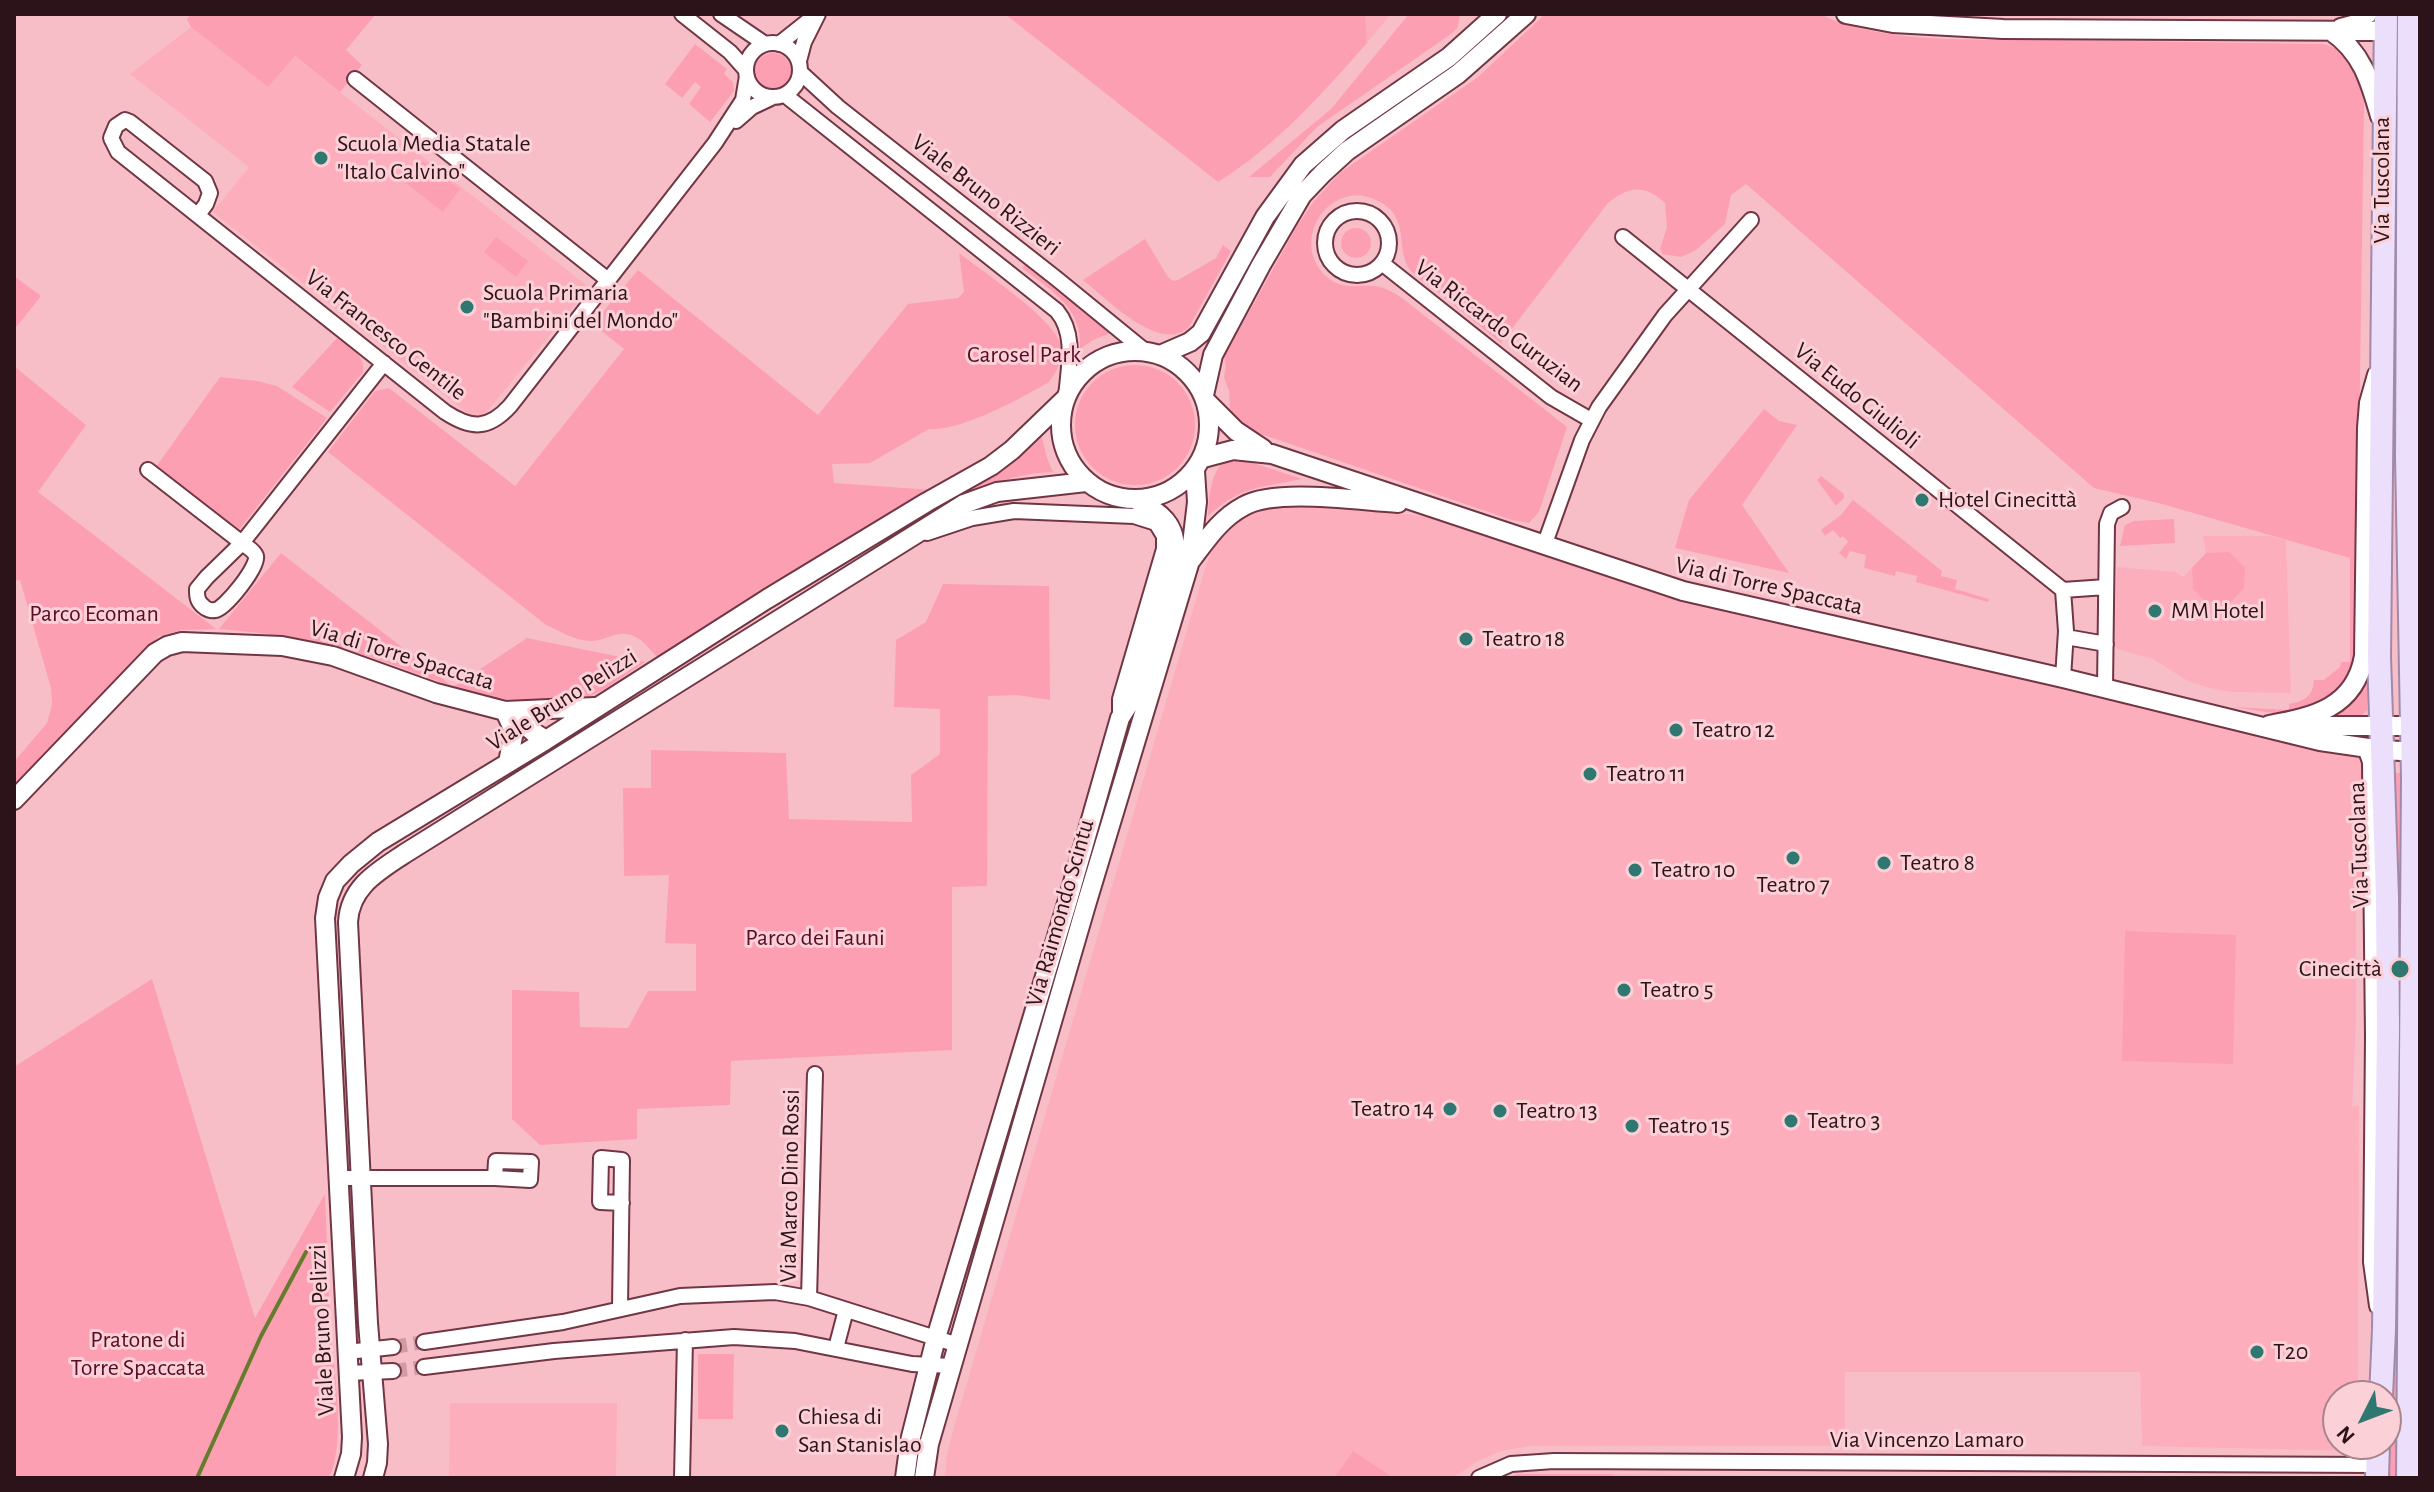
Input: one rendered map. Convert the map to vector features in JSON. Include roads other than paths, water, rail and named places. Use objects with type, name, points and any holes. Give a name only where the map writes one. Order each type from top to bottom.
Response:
[{"type":"main road","points":[[2386,23],[2413,26]]},
{"type":"main road","name":"Via Tuscolana","points":[[2382,1380],[2388,1030],[2387,897],[2375,748],[2386,23]]},
{"type":"main road","name":"Via Tuscolana","points":[[2408,1478],[2413,779],[2416,752],[2409,562],[2407,301],[2413,26]]},
{"type":"main road","points":[[2407,301],[2420,211]]},
{"type":"street","points":[[682,14],[730,52],[755,91],[778,96],[796,86],[804,42],[817,14]]},
{"type":"street","points":[[721,14],[772,44],[791,50],[800,67]]},
{"type":"street","points":[[746,73],[751,54],[817,14]]},
{"type":"street","points":[[1152,353],[1187,372],[1204,398],[1210,429],[1199,464],[1170,491],[1136,500],[1110,495],[1086,482],[1070,462],[1062,442],[1061,419],[1066,398],[1079,376],[1098,360],[1122,351],[1152,353],[1190,342],[1201,333],[1265,217],[1303,165],[1343,130],[1449,57],[1497,14]]},
{"type":"street","points":[[1204,398],[1213,355],[1302,195],[1347,151],[1458,74],[1526,14]]},
{"type":"street","points":[[1846,14],[1893,23],[1991,28],[2331,31],[2386,23]]},
{"type":"street","points":[[2331,31],[2356,24],[2367,14]]},
{"type":"street","points":[[2331,31],[2348,44],[2361,62],[2370,80],[2384,127]]},
{"type":"street","name":"Viale Bruno Rizzieri","points":[[800,67],[838,107],[1152,353]]},
{"type":"street","name":"Via Francesco Gentile","points":[[198,215],[210,193],[205,181],[130,122],[125,120],[119,123],[111,135],[115,149],[384,363],[458,420],[475,425],[489,422],[510,406],[721,135],[743,100],[746,73]]},
{"type":"street","points":[[355,79],[608,280]]},
{"type":"street","name":"Via Francesco Gentile","points":[[721,135],[752,107],[778,96]]},
{"type":"street","name":"Viale Bruno Rizzieri","points":[[778,96],[1057,311],[1069,334],[1066,398]]},
{"type":"street","name":"Via Riccardo Guruzian","points":[[1355,211],[1375,216],[1383,224],[1390,244],[1383,264],[1374,271],[1354,276],[1335,267],[1325,248],[1325,238],[1335,219],[1355,211]]},
{"type":"street","points":[[1544,546],[1591,420],[1657,325],[1751,220]]},
{"type":"street","name":"Via Eudo Giulioli","points":[[1623,237],[2063,590]]},
{"type":"street","name":"Via Riccardo Guruzian","points":[[1383,264],[1551,397],[1591,420]]},
{"type":"street","name":"Via Tuscolana","points":[[2266,726],[2305,719],[2324,711],[2346,694],[2360,670],[2364,656],[2368,413],[2383,358]]},
{"type":"street","points":[[148,470],[242,543],[257,559],[223,606],[215,610],[206,609],[198,599],[197,589],[242,543],[384,363]]},
{"type":"street","name":"Viale Bruno Pelizzi","points":[[344,1478],[352,1437],[325,918],[335,881],[378,842],[546,740],[767,599],[998,461],[1066,398]]},
{"type":"street","name":"Via di Torre Spaccata","points":[[1204,398],[1236,431],[1272,454]]},
{"type":"street","name":"Via di Torre Spaccata","points":[[1199,464],[1238,449],[1272,454],[1683,591],[2266,726],[2375,748]]},
{"type":"street","name":"Via Raimondo Scintu","points":[[924,1478],[929,1444],[1190,561],[1199,464]]},
{"type":"street","name":"Viale Bruno Pelizzi","points":[[373,1478],[378,1449],[348,937],[348,916],[353,899],[365,882],[392,862],[969,501],[984,495],[1086,482]]},
{"type":"street","points":[[1046,512],[1058,485]]},
{"type":"street","points":[[1190,561],[1224,520],[1257,501],[1312,498],[1424,505]]},
{"type":"street","name":"Via Raimondo Scintu","points":[[1120,718],[1130,702],[1175,548],[1173,533],[1167,522],[1136,500]]},
{"type":"street","points":[[927,502],[938,520]]},
{"type":"street","points":[[2105,688],[2108,521],[2111,513],[2122,507]]},
{"type":"street","name":"Via Raimondo Scintu","points":[[905,1478],[908,1448],[936,1338],[1068,900],[1120,718],[1120,699],[1164,549],[1163,533],[1156,523],[1145,518],[1046,512],[993,513],[911,538]]},
{"type":"street","points":[[2409,562],[2420,618]]},
{"type":"street","points":[[2063,678],[2066,637],[2063,590],[2106,587]]},
{"type":"street","points":[[2066,637],[2106,644]]},
{"type":"street","name":"Via di Torre Spaccata","points":[[14,800],[150,659],[163,648],[182,642],[263,644],[318,652],[361,664],[436,693],[514,711],[598,707]]},
{"type":"street","points":[[514,711],[537,725],[558,758]]},
{"type":"street","name":"Via di Torre Spaccata","points":[[508,763],[514,734],[514,711]]},
{"type":"street","name":"Via di Torre Spaccata","points":[[2266,726],[2320,741],[2375,748]]},
{"type":"street","points":[[2375,748],[2416,726]]},
{"type":"street","points":[[2375,748],[2416,752]]},
{"type":"street","name":"Via Tuscolana","points":[[2413,779],[2420,802]]},
{"type":"street","name":"Via Marco Dino Rossi","points":[[809,1298],[815,1074]]},
{"type":"street","points":[[338,1178],[495,1178]]},
{"type":"street","points":[[620,1308],[622,1203]]},
{"type":"street","points":[[424,1342],[563,1322],[697,1294],[775,1292],[809,1298],[958,1345]]},
{"type":"street","points":[[836,1348],[846,1310]]},
{"type":"street","points":[[563,1322],[565,1351]]},
{"type":"street","points":[[424,1367],[685,1340],[761,1338],[836,1348],[912,1364],[952,1366]]},
{"type":"street","points":[[682,1478],[685,1340]]},
{"type":"street","points":[[347,1352],[393,1347]]},
{"type":"street","points":[[348,1373],[393,1371]]},
{"type":"street","points":[[1718,1446],[1718,1461]]},
{"type":"street","name":"Via Vincenzo Lamaro","points":[[1479,1478],[1511,1464],[1536,1461],[1693,1468],[1718,1461],[1856,1470],[2377,1462]]},
{"type":"waterway","points":[[197,1478],[261,1336],[306,1252]]},
{"type":"tunnel","points":[[393,1347],[424,1342]]},
{"type":"tunnel","points":[[393,1371],[424,1367]]},
{"type":"place","name":"Scuola Media Statale \"Italo Calvino\"","points":[[321,158]]},
{"type":"place","name":"Scuola Primaria \"Bambini del Mondo\"","points":[[467,307]]},
{"type":"place","name":"Hotel Cinecittà","points":[[1922,500]]},
{"type":"place","name":"MM Hotel","points":[[2155,611]]},
{"type":"place","name":"Teatro 18","points":[[1466,639]]},
{"type":"place","name":"Teatro 12","points":[[1676,730]]},
{"type":"place","name":"Teatro 11","points":[[1590,774]]},
{"type":"place","name":"Teatro 7","points":[[1793,858]]},
{"type":"place","name":"Teatro 8","points":[[1884,863]]},
{"type":"place","name":"Teatro 10","points":[[1635,870]]},
{"type":"place","name":"Cinecittà","points":[[2400,969]]},
{"type":"place","name":"Teatro 5","points":[[1624,990]]},
{"type":"place","name":"Teatro 14","points":[[1450,1109]]},
{"type":"place","name":"Teatro 13","points":[[1500,1111]]},
{"type":"place","name":"Teatro 3","points":[[1791,1121]]},
{"type":"place","name":"Teatro 15","points":[[1632,1126]]},
{"type":"place","name":"T20","points":[[2257,1352]]},
{"type":"place","name":"Chiesa di San Stanislao","points":[[782,1431]]},
{"type":"park label","name":"Carosel Park","points":[[1024,355]]},
{"type":"park label","name":"Parco Ecoman","points":[[94,614]]},
{"type":"park label","name":"Parco dei Fauni","points":[[815,938]]},
{"type":"park label","name":"Pratone di Torre Spaccata","points":[[138,1354]]}]
